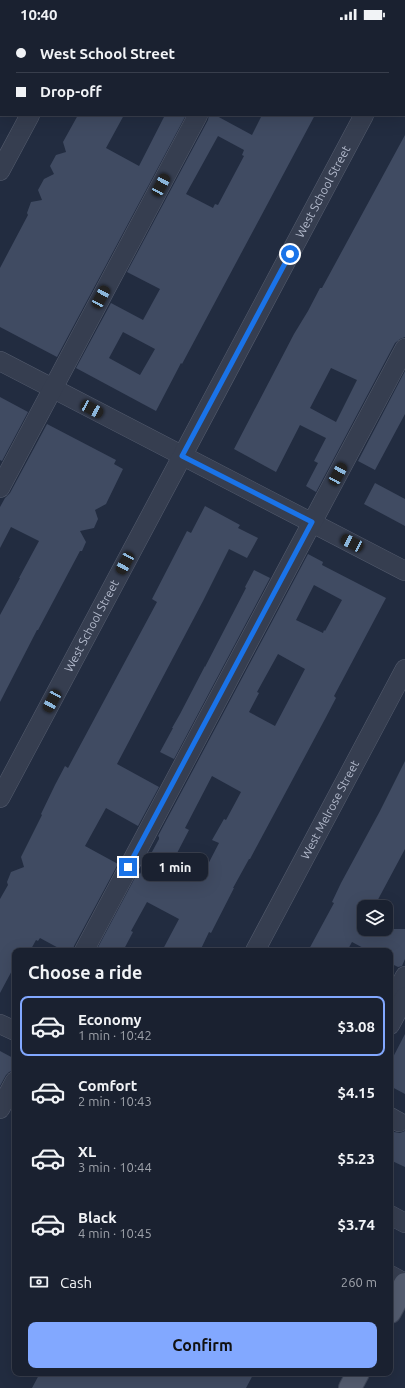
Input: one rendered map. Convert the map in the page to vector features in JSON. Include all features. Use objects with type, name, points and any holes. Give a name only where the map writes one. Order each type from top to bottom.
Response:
[{"type":"main road","points":[[393,1306],[405,1284]]},
{"type":"main road","points":[[350,1388],[356,1376]]},
{"type":"street","points":[[0,171],[29,116]]},
{"type":"street","points":[[0,488],[197,116]]},
{"type":"street","name":"West School Street","points":[[0,798],[363,116]]},
{"type":"street","points":[[86,948],[405,348]]},
{"type":"street","points":[[0,361],[405,571]]},
{"type":"street","name":"West Melrose Street","points":[[257,948],[405,669]]},
{"type":"street","points":[[393,998],[405,976]]},
{"type":"street","points":[[393,1019],[405,997]]},
{"type":"street","points":[[0,1024],[12,1030]]},
{"type":"street","points":[[0,1109],[12,1087]]},
{"type":"street","points":[[393,1216],[405,1222]]},
{"type":"street","points":[[393,1277],[405,1284]]},
{"type":"building","points":[[77,116],[123,116],[106,148],[139,166],[164,116],[185,116],[57,357],[0,327],[0,268],[28,215],[27,213],[31,202],[42,200],[38,190],[44,179],[54,174],[50,166],[56,155],[66,152],[63,142]]},
{"type":"building","points":[[209,116],[217,116],[252,135],[262,116],[314,116],[156,411],[76,368],[111,303],[143,320],[160,289],[127,272]],"holes":[[[218,136],[244,150],[242,155],[244,156],[218,205],[215,204],[213,208],[186,194]],[[123,332],[155,349],[140,375],[109,358]]]},
{"type":"building","points":[[405,135],[405,337],[395,343],[316,492],[306,486],[318,463],[314,461],[326,438],[300,425],[276,472],[234,449],[294,334],[320,288],[322,288]],"holes":[[[331,368],[357,380],[336,422],[310,408]]]},
{"type":"building","points":[[405,371],[405,414],[375,470],[358,461]]},
{"type":"building","points":[[0,397],[28,412],[2,461],[0,460]]},
{"type":"building","points":[[47,424],[116,460],[114,464],[123,469],[106,504],[95,510],[98,519],[94,528],[80,531],[86,542],[82,551],[80,551],[37,630],[0,702],[0,615],[39,541],[11,527],[0,548],[0,507],[10,493]]},
{"type":"building","points":[[375,483],[405,499],[405,526],[364,504]]},
{"type":"building","points":[[205,506],[240,525],[238,528],[258,538],[247,558],[229,549],[117,764],[159,787],[138,826],[106,808],[85,846],[118,864],[74,948],[58,948],[40,938],[38,941],[36,940],[32,948],[12,948],[12,971],[0,993],[0,899],[8,885],[7,882],[11,872],[24,867],[21,857],[55,785],[65,766],[68,768],[157,602],[152,599],[187,531],[191,533]]},
{"type":"building","points":[[308,554],[323,562],[322,565],[386,598],[334,696],[336,698],[325,719],[233,888],[211,933],[209,932],[201,948],[164,948],[179,919],[147,902],[131,931],[133,932],[125,948],[98,948],[138,872],[140,874],[159,837],[158,836]],"holes":[[[314,585],[342,600],[323,633],[296,620]],[[278,654],[305,669],[275,726],[249,712],[259,693],[257,692]],[[212,776],[241,792],[226,820],[224,819],[212,840],[219,843],[204,872],[175,857],[189,830],[185,828]]]},
{"type":"building","points":[[254,570],[270,578],[174,759],[160,752]]},
{"type":"building","points":[[405,761],[405,849],[378,900],[357,900],[357,936],[393,936],[393,929],[405,929],[405,959],[402,966],[398,967],[393,964],[393,948],[363,948],[352,942],[349,948],[310,948],[334,903],[332,902]]},
{"type":"building","points":[[405,1034],[405,1094],[393,1088],[393,1057]]},
{"type":"building","points":[[0,1051],[12,1057],[12,1071],[6,1075],[0,1086]]},
{"type":"building","points":[[405,1131],[405,1167],[393,1161],[393,1134],[394,1132],[400,1133]]},
{"type":"building","points":[[38,1376],[252,1376],[246,1388],[32,1388]]},
{"type":"route","points":[[128,867],[312,522],[182,456],[290,254]]}]
